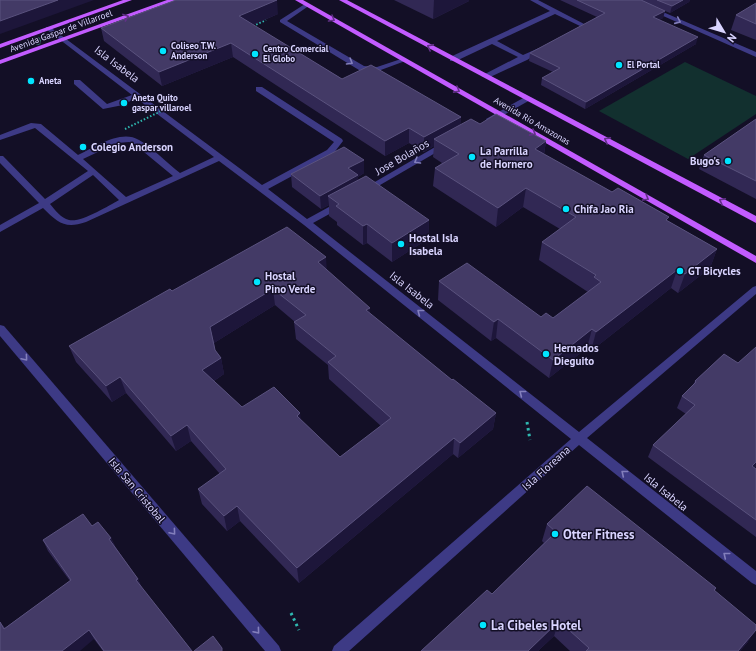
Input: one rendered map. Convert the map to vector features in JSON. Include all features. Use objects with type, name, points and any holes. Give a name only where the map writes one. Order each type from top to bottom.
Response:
[{"type":"main road","name":"Avenida Gaspar de Villarroel","points":[[0,46],[129,0]]},
{"type":"main road","name":"Avenida Gaspar de Villarroel","points":[[0,62],[173,0]]},
{"type":"main road","name":"Avenida Río Amazonas","points":[[298,0],[756,260]]},
{"type":"main road","name":"Avenida Río Amazonas","points":[[342,0],[756,220]]},
{"type":"street","points":[[533,0],[585,26],[572,34]]},
{"type":"street","points":[[630,0],[756,55]]},
{"type":"street","points":[[307,5],[282,21],[362,68],[378,69],[404,60]]},
{"type":"street","points":[[453,59],[555,11]]},
{"type":"street","name":"Isla Isabela","points":[[48,28],[307,223],[756,579]]},
{"type":"street","points":[[492,41],[524,58]]},
{"type":"street","points":[[485,76],[551,44]]},
{"type":"street","points":[[77,82],[106,107],[120,103],[137,95]]},
{"type":"street","points":[[259,89],[339,141],[330,152],[262,189]]},
{"type":"street","points":[[483,123],[528,99]]},
{"type":"street","points":[[0,138],[34,125],[38,126],[78,158],[125,202]]},
{"type":"street","points":[[78,158],[112,143],[125,139],[131,139],[136,141],[178,177]]},
{"type":"street","name":"Jose Bolaños","points":[[360,193],[456,139]]},
{"type":"street","points":[[0,158],[57,217],[67,222],[74,223],[125,202],[220,157]]},
{"type":"street","points":[[0,229],[44,204],[92,171]]},
{"type":"street","points":[[307,223],[346,201]]},
{"type":"street","name":"Isla Floreana","points":[[339,651],[579,438],[756,288]]},
{"type":"street","name":"Isla San Cristobal","points":[[0,329],[274,651]]},
{"type":"path","points":[[125,129],[169,107]]},
{"type":"path","points":[[527,422],[530,440]]},
{"type":"path","points":[[291,613],[299,630]]},
{"type":"green space","points":[[685,62],[756,96],[756,114],[688,159],[599,111]]},
{"type":"building","points":[[0,0],[58,0],[0,21]]},
{"type":"building","points":[[176,0],[277,0],[239,16],[342,79],[371,65],[461,117],[424,137],[409,128],[385,141],[231,43],[159,72],[101,28]]},
{"type":"building","points":[[577,0],[641,0],[665,11],[653,17],[698,37],[586,102],[542,78],[560,68],[530,53],[605,13]]},
{"type":"building","points":[[657,0],[683,0],[672,6]]},
{"type":"building","points":[[756,3],[756,24],[736,15]]},
{"type":"building","points":[[496,114],[546,141],[535,149],[612,192],[618,188],[669,217],[666,220],[717,249],[685,274],[677,270],[596,332],[592,329],[553,360],[498,319],[494,322],[439,281],[467,263],[541,317],[546,313],[553,318],[601,282],[594,277],[596,275],[542,242],[576,217],[526,188],[498,208],[435,168],[459,154],[434,139],[471,119],[480,124]]},
{"type":"building","points":[[756,119],[756,181],[704,155]]},
{"type":"building","points":[[344,147],[364,160],[348,168],[358,175],[320,196],[291,174]]},
{"type":"building","points":[[366,176],[429,220],[392,243],[367,224],[363,226],[336,206],[339,204],[328,196]]},
{"type":"building","points":[[287,227],[326,257],[318,262],[370,308],[366,310],[452,380],[453,379],[496,413],[460,443],[454,438],[297,568],[237,506],[224,516],[198,489],[226,469],[187,425],[171,436],[120,377],[106,386],[69,346],[170,289],[172,291]],"holes":[[[273,289],[306,315],[294,322],[336,356],[328,362],[391,418],[340,457],[297,416],[300,413],[274,387],[242,407],[202,370],[221,358],[215,350],[210,327]]]},
{"type":"building","points":[[756,347],[756,462],[752,466],[756,469],[756,520],[653,445],[695,405],[682,396],[696,382],[695,381],[724,354],[738,363]]},
{"type":"building","points":[[587,486],[716,588],[714,590],[756,625],[756,630],[738,651],[586,651],[589,648],[559,621],[528,651],[421,651],[487,590],[492,594],[556,532],[547,524]]},
{"type":"building","points":[[83,514],[92,526],[98,522],[111,538],[109,539],[138,579],[136,580],[192,651],[104,651],[89,630],[62,651],[0,651],[0,622],[4,629],[71,580],[43,540]]},
{"type":"building","points":[[213,636],[222,648],[222,651],[194,651]]},
{"type":"place","name":"Coliseo T.W. Anderson","points":[[163,51]]},
{"type":"place","name":"Centro Comercial El Globo","points":[[255,54]]},
{"type":"place","name":"El Portal","points":[[619,65]]},
{"type":"place","name":"Aneta","points":[[31,81]]},
{"type":"place","name":"Aneta Quito gaspar villaroel","points":[[124,103]]},
{"type":"place","name":"Colegio Anderson","points":[[83,147]]},
{"type":"place","name":"La Parrilla de Hornero","points":[[472,157]]},
{"type":"place","name":"Bugo's","points":[[728,161]]},
{"type":"place","name":"Chifa Jao Ria","points":[[566,209]]},
{"type":"place","name":"Hostal Isla Isabela","points":[[401,244]]},
{"type":"place","name":"GT Bicycles","points":[[680,271]]},
{"type":"place","name":"Hostal Pino Verde","points":[[257,282]]},
{"type":"place","name":"Hernados Dieguito","points":[[546,354]]},
{"type":"place","name":"Otter Fitness","points":[[555,534]]},
{"type":"place","name":"La Cibeles Hotel","points":[[483,625]]}]
